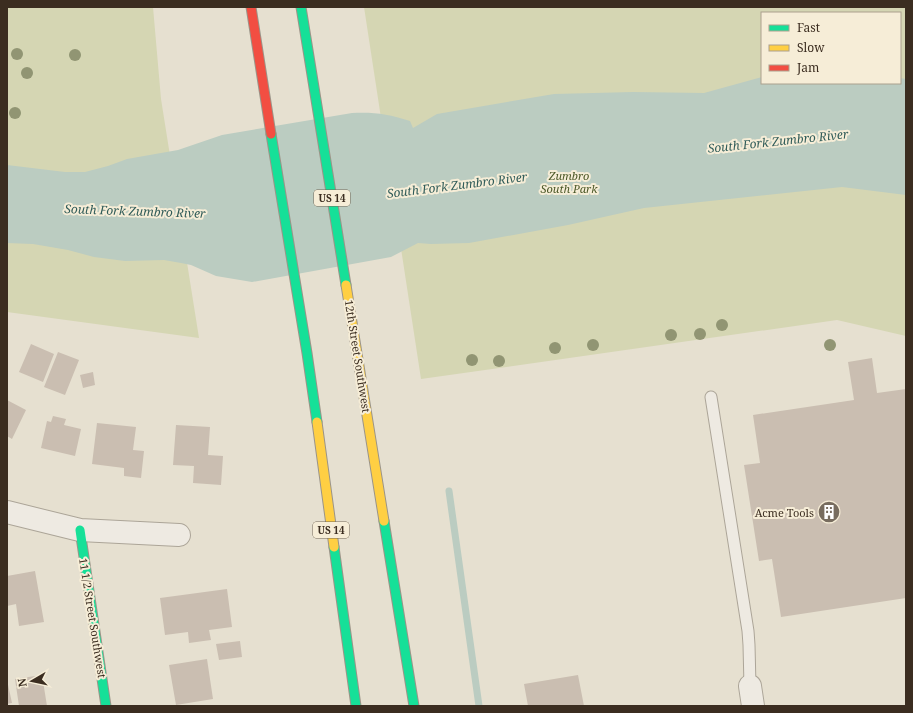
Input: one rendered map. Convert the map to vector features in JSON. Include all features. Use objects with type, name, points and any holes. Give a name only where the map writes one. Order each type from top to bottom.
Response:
[{"type":"main road","name":"US 14","points":[[251,7],[306,353],[356,706]]},
{"type":"main road","name":"12th Street Southwest","points":[[301,7],[414,706]]},
{"type":"main road","name":"11 1/2 Street Southwest","points":[[80,530],[106,706]]},
{"type":"street","points":[[7,512],[80,530],[179,535]]},
{"type":"lane","points":[[711,397],[749,645],[751,696]]},
{"type":"green space","points":[[7,7],[153,7],[161,99],[199,338],[7,312]]},
{"type":"green space","name":"Zumbro South Park","points":[[364,7],[906,7],[906,336],[837,320],[421,379]]},
{"type":"water","name":"South Fork Zumbro River","points":[[761,77],[761,84],[901,84],[901,78],[906,79],[906,195],[842,187],[644,208],[568,225],[469,243],[418,243],[391,257],[252,282],[216,276],[191,265],[164,260],[125,261],[94,257],[68,250],[33,244],[7,243],[7,165],[65,172],[85,172],[127,159],[178,150],[222,135],[352,113],[375,113],[395,117],[410,121],[413,128],[437,114],[554,94],[633,92],[704,93]]},
{"type":"building","points":[[31,344],[54,354],[43,382],[19,372]]},
{"type":"building","points":[[58,352],[79,360],[65,395],[44,387]]},
{"type":"building","name":"Acme Tools","points":[[872,358],[877,393],[906,389],[906,598],[781,617],[772,559],[759,561],[744,465],[760,463],[753,415],[854,400],[848,362]]},
{"type":"building","points":[[93,372],[95,385],[83,388],[80,375]]},
{"type":"building","points":[[7,400],[26,410],[12,439],[7,436]]},
{"type":"building","points":[[53,416],[66,419],[64,425],[81,429],[75,456],[41,448],[47,421],[51,422]]},
{"type":"building","points":[[97,423],[136,427],[133,450],[144,451],[141,478],[124,476],[124,468],[92,464]]},
{"type":"building","points":[[176,425],[210,427],[208,455],[223,456],[221,485],[193,483],[194,466],[173,465]]},
{"type":"building","points":[[35,571],[44,622],[19,626],[16,604],[7,606],[7,576]]},
{"type":"building","points":[[227,589],[232,627],[209,630],[211,640],[189,643],[188,632],[165,635],[160,598]]},
{"type":"building","points":[[240,641],[242,657],[219,660],[216,644]]},
{"type":"building","points":[[207,659],[213,699],[176,705],[169,665]]},
{"type":"building","points":[[42,675],[47,706],[19,706],[15,679]]},
{"type":"building","points":[[578,675],[584,706],[528,706],[524,684]]},
{"type":"building","points":[[7,680],[12,703],[7,704]]},
{"type":"waterway","points":[[449,491],[479,706]]},
{"type":"traffic: fast","points":[[301,7],[346,285]]},
{"type":"traffic: fast","points":[[271,134],[317,422]]},
{"type":"traffic: fast","points":[[384,521],[414,706]]},
{"type":"traffic: fast","points":[[80,530],[106,706]]},
{"type":"traffic: fast","points":[[334,547],[356,706]]},
{"type":"traffic: slow","points":[[346,285],[384,521]]},
{"type":"traffic: slow","points":[[317,422],[334,547]]},
{"type":"traffic: jam","points":[[251,7],[271,134]]},
{"type":"place","name":"Acme Tools","points":[[829,512]]}]
